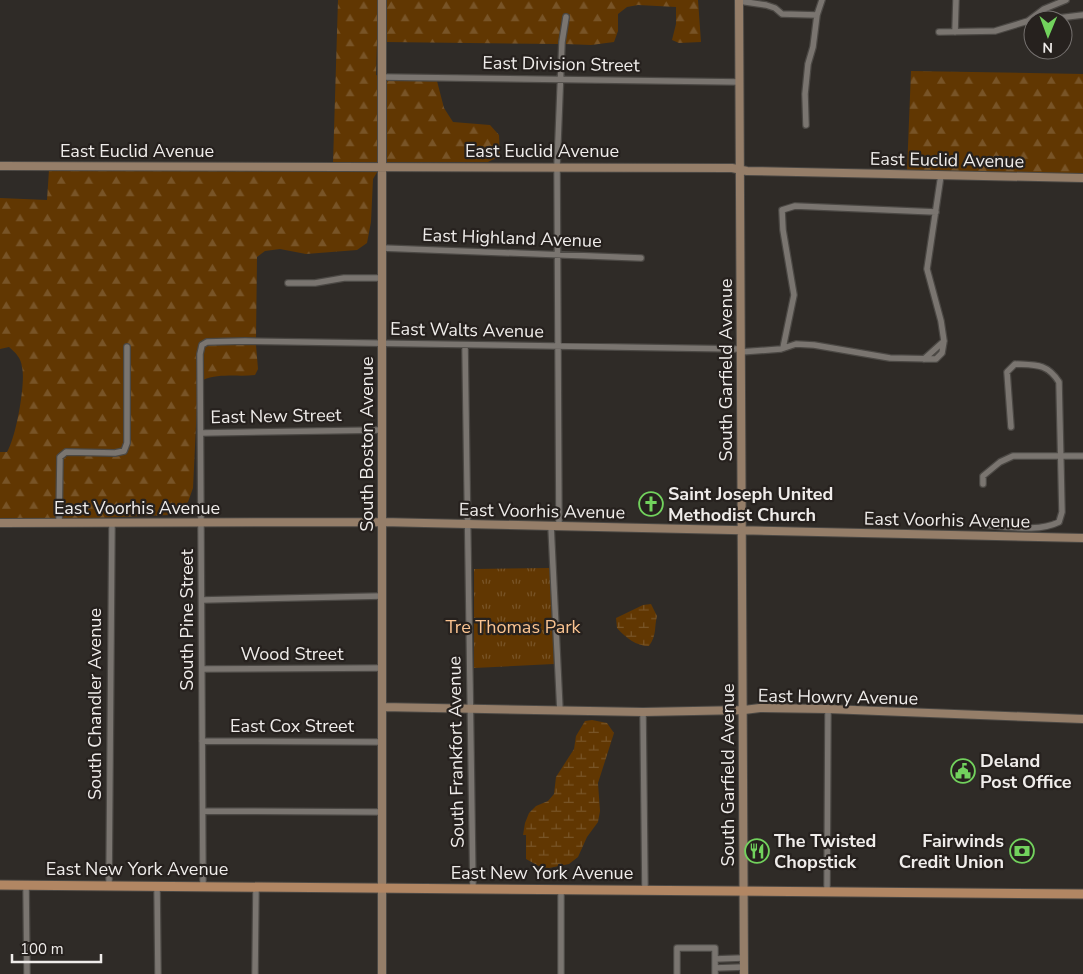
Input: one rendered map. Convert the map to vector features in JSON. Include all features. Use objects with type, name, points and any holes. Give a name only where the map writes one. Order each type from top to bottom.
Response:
[{"type":"main road","name":"East New York Avenue","points":[[0,885],[1083,894]]},
{"type":"street","name":"South Boston Avenue","points":[[382,0],[382,974]]},
{"type":"street","points":[[806,125],[806,76],[822,0]]},
{"type":"street","points":[[956,0],[956,32]]},
{"type":"street","points":[[1043,10],[1066,0]]},
{"type":"street","points":[[739,1],[766,5],[775,8],[782,14],[818,15]]},
{"type":"street","name":"South Garfield Avenue","points":[[739,1],[744,971]]},
{"type":"street","points":[[560,710],[555,526],[558,347],[557,166],[562,42],[566,17]]},
{"type":"street","points":[[939,32],[995,31],[1023,23]]},
{"type":"street","name":"East Division Street","points":[[382,76],[739,82]]},
{"type":"street","name":"East Euclid Avenue","points":[[0,166],[557,166],[732,168],[747,171],[1083,178]]},
{"type":"street","points":[[783,348],[794,294],[783,230],[782,210],[795,206],[936,212],[941,175]]},
{"type":"street","name":"East Walts Avenue","points":[[200,354],[202,345],[207,342],[382,343],[740,351],[783,348],[796,344],[814,345],[890,358],[936,359],[944,350],[944,341],[941,321],[927,269],[936,212]]},
{"type":"street","name":"East Highland Avenue","points":[[382,248],[642,258]]},
{"type":"street","points":[[288,283],[315,283],[344,278],[382,278]]},
{"type":"street","name":"South Frankfort Avenue","points":[[465,345],[473,888]]},
{"type":"street","points":[[59,523],[60,457],[66,452],[115,453],[124,450],[127,443],[127,347]]},
{"type":"street","name":"South Pine Street","points":[[200,354],[203,886]]},
{"type":"street","points":[[983,525],[1030,528],[1045,526],[1059,522],[1062,512],[1058,382],[1053,372],[1044,367],[1014,364],[1007,372],[1011,427]]},
{"type":"street","name":"East New Street","points":[[201,433],[382,430]]},
{"type":"street","points":[[983,484],[983,476],[1000,462],[1013,456],[1083,456]]},
{"type":"street","name":"East Voorhis Avenue","points":[[0,523],[382,522],[1083,538]]},
{"type":"street","name":"South Chandler Avenue","points":[[109,885],[112,523]]},
{"type":"street","points":[[202,600],[382,596]]},
{"type":"street","name":"Wood Street","points":[[202,670],[382,668]]},
{"type":"street","name":"East Howry Avenue","points":[[382,707],[643,712],[760,708],[828,709],[1083,719]]},
{"type":"street","points":[[827,891],[828,709]]},
{"type":"street","points":[[643,712],[645,890]]},
{"type":"street","name":"East Cox Street","points":[[202,741],[382,742]]},
{"type":"street","points":[[203,811],[382,812]]},
{"type":"street","points":[[26,885],[27,974]]},
{"type":"street","points":[[157,886],[158,974]]},
{"type":"street","points":[[256,886],[256,974]]},
{"type":"street","points":[[561,889],[561,974]]},
{"type":"street","points":[[677,974],[678,948],[715,948],[715,971],[744,971]]},
{"type":"street","points":[[715,958],[744,958]]},
{"type":"green space","points":[[338,0],[379,0],[379,42],[377,42],[376,75],[379,76],[379,162],[333,163]]},
{"type":"green space","points":[[385,0],[698,0],[701,42],[679,43],[672,40],[676,24],[676,7],[638,5],[627,7],[618,14],[618,31],[614,42],[591,45],[565,44],[570,15],[564,13],[559,44],[385,42]]},
{"type":"green space","points":[[911,71],[1083,74],[1083,175],[907,171]]},
{"type":"green space","points":[[385,80],[437,81],[444,108],[453,122],[490,125],[499,135],[500,156],[488,162],[385,162]]},
{"type":"green space","points":[[379,169],[373,179],[371,222],[367,243],[357,250],[306,254],[280,249],[265,251],[257,257],[256,338],[207,338],[199,344],[197,350],[197,405],[193,488],[188,502],[169,515],[0,520],[0,452],[7,452],[14,435],[23,385],[23,374],[21,361],[16,354],[9,347],[0,349],[0,198],[47,200],[49,170]]},
{"type":"green space","points":[[208,345],[256,345],[258,369],[255,375],[222,376],[203,380],[203,351]]},
{"type":"green space","name":"Tre Thomas Park","points":[[550,568],[554,664],[474,668],[474,569]]},
{"type":"green space","points":[[651,604],[657,616],[655,631],[649,646],[644,646],[632,641],[620,632],[617,628],[616,618],[643,605]]},
{"type":"green space","points":[[592,720],[607,723],[614,733],[598,783],[600,811],[598,822],[587,837],[578,857],[569,864],[544,869],[526,859],[526,835],[523,835],[525,823],[529,813],[536,806],[548,801],[554,794],[556,777],[574,749],[576,736],[585,721]]},
{"type":"place","name":"Saint Joseph United Methodist Church","points":[[651,504]]},
{"type":"place","name":"Deland Post Office","points":[[963,771]]},
{"type":"place","name":"The Twisted Chopstick","points":[[757,851]]},
{"type":"place","name":"Fairwinds Credit Union","points":[[1022,851]]}]
